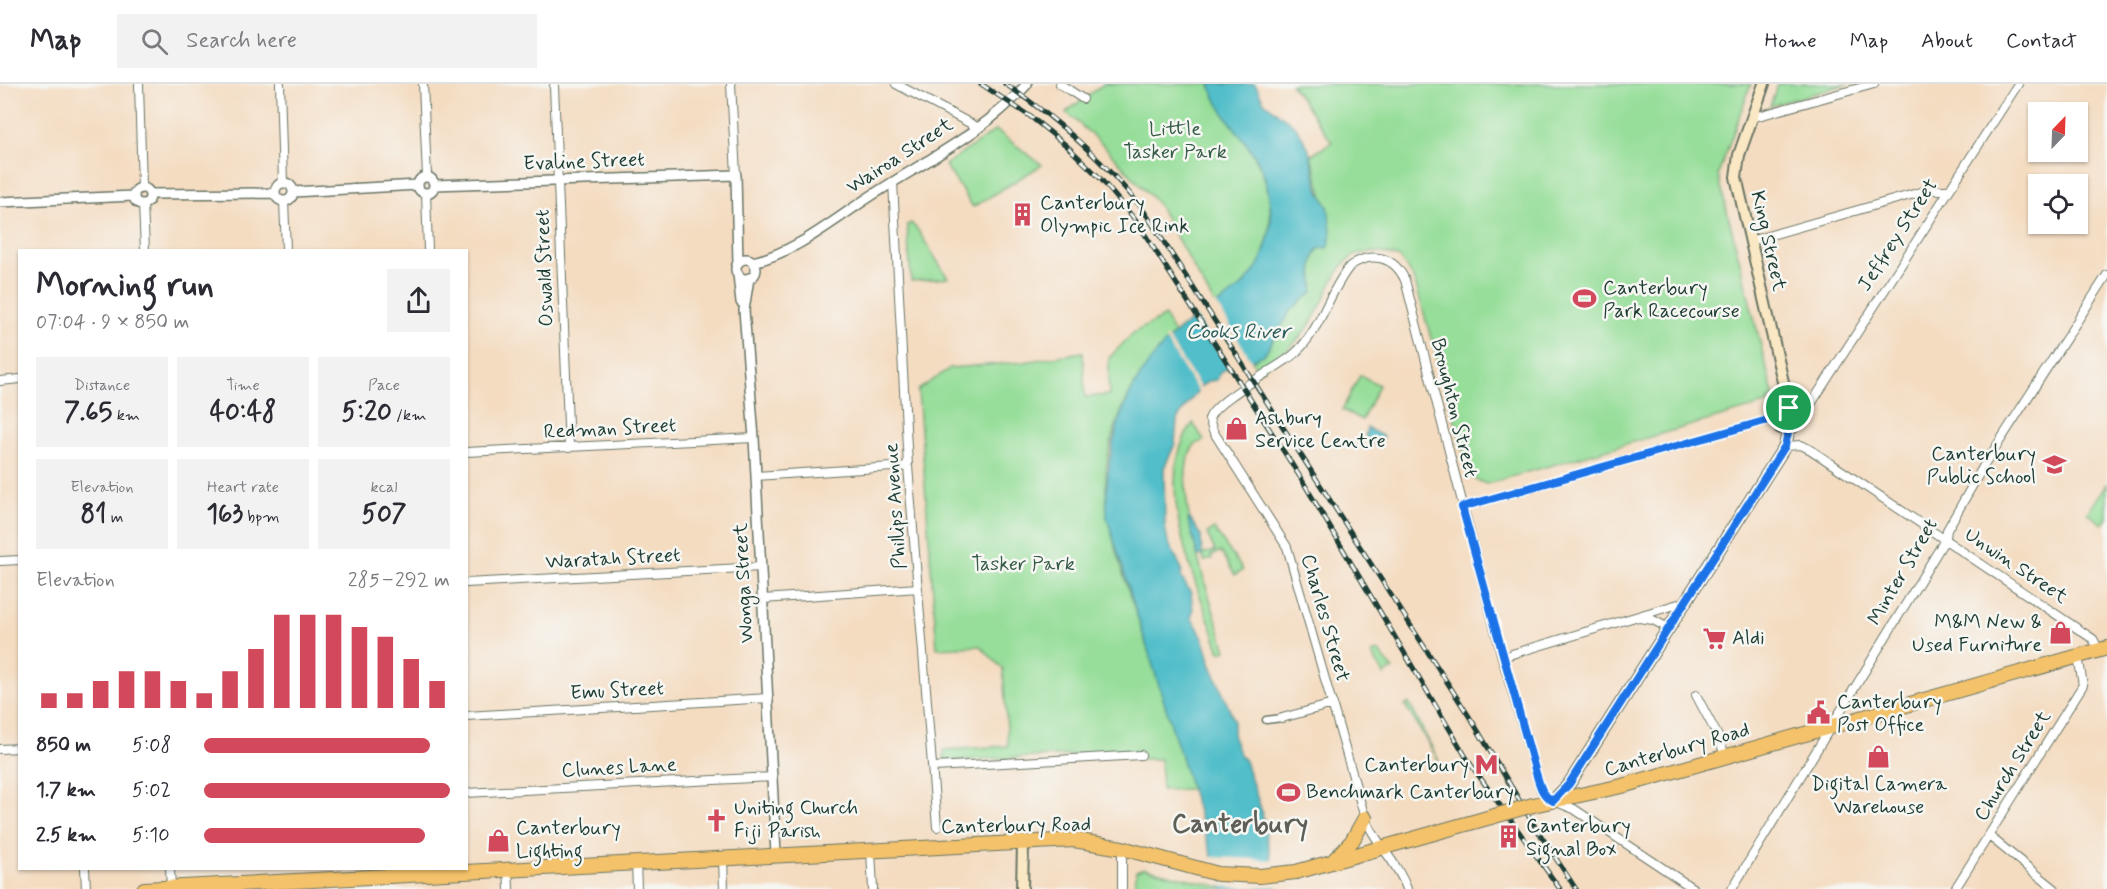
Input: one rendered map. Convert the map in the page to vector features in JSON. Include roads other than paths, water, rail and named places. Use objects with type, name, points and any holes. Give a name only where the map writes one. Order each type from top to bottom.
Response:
[{"type":"highway","name":"Canterbury Road","points":[[468,870],[1085,841],[1122,848],[1218,874],[1249,876],[1296,872],[1533,805],[1594,793],[1725,757],[2103,649]]},
{"type":"highway","points":[[1332,861],[1352,841],[1365,818]]},
{"type":"highway","name":"Canterbury Road","points":[[144,889],[252,886],[312,874],[455,870]]},
{"type":"main road","name":"King Street","points":[[1764,84],[1739,155],[1736,177],[1789,408]]},
{"type":"main road","points":[[1789,408],[1795,411],[1797,418],[1795,424],[1789,428],[1780,427],[1775,418],[1779,410],[1789,408]]},
{"type":"main road","points":[[1553,801],[1569,784],[1785,446],[1789,428]]},
{"type":"main road","points":[[1022,889],[1023,843]]},
{"type":"street","points":[[134,196],[136,201],[143,204],[149,201],[146,191],[139,84]]},
{"type":"street","points":[[280,84],[283,183]]},
{"type":"street","points":[[418,185],[421,192],[426,193],[432,191],[434,185],[427,177],[423,84]]},
{"type":"street","points":[[731,84],[739,234],[746,262]]},
{"type":"street","points":[[896,84],[977,127]]},
{"type":"street","name":"Wairoa Street","points":[[752,276],[786,250],[1004,109],[1027,84]]},
{"type":"street","points":[[1060,84],[1083,99]]},
{"type":"street","points":[[1751,118],[1874,84]]},
{"type":"street","name":"Jeffrey Street","points":[[1809,407],[2018,84]]},
{"type":"street","name":"Oswald Street","points":[[554,86],[569,448]]},
{"type":"street","name":"Evaline Street","points":[[434,185],[736,175]]},
{"type":"street","points":[[418,185],[422,178],[427,177]]},
{"type":"street","name":"Phillips Avenue","points":[[892,182],[909,466],[937,827]]},
{"type":"street","points":[[283,183],[291,186],[293,192],[291,198],[284,201],[277,199],[274,193],[276,187],[283,183]]},
{"type":"street","points":[[293,192],[418,185]]},
{"type":"street","points":[[1750,241],[1928,190],[1948,190]]},
{"type":"street","points":[[134,196],[136,191],[274,193]]},
{"type":"street","points":[[426,193],[428,249]]},
{"type":"street","points":[[0,202],[134,196]]},
{"type":"street","points":[[284,201],[286,249]]},
{"type":"street","points":[[143,204],[145,249]]},
{"type":"street","name":"Wairoa Street","points":[[746,262],[786,250]]},
{"type":"street","name":"Broughton Street","points":[[1212,412],[1268,374],[1308,340],[1350,266],[1366,258],[1388,260],[1398,268],[1407,286],[1502,657],[1541,790],[1553,801]]},
{"type":"street","name":"Wonga Street","points":[[744,310],[756,268],[746,262],[738,274],[744,310],[754,438],[776,854]]},
{"type":"street","points":[[738,274],[743,279],[752,276]]},
{"type":"street","name":"Minter Street","points":[[1732,889],[1946,538],[1947,530],[1983,467],[2107,275]]},
{"type":"street","points":[[0,381],[18,380]]},
{"type":"street","name":"Charles Street","points":[[1212,412],[1209,419],[1211,427],[1287,547],[1365,818],[1380,847],[1400,873],[1407,889]]},
{"type":"street","points":[[1462,507],[1775,418]]},
{"type":"street","name":"Redman Street","points":[[468,452],[754,438]]},
{"type":"street","name":"Unwin Street","points":[[1785,446],[1806,447],[1946,538],[2093,639],[2103,649]]},
{"type":"street","points":[[756,476],[909,466]]},
{"type":"street","points":[[0,561],[18,560]]},
{"type":"street","name":"Waratah Street","points":[[468,583],[761,567]]},
{"type":"street","points":[[763,599],[918,588]]},
{"type":"street","points":[[1502,657],[1684,602]]},
{"type":"street","points":[[1637,618],[1653,620],[1668,628]]},
{"type":"street","name":"Church Street","points":[[1955,889],[2082,685],[2078,656]]},
{"type":"street","points":[[1696,695],[1720,740],[1725,757]]},
{"type":"street","name":"Emu Street","points":[[468,716],[769,698]]},
{"type":"street","points":[[1266,720],[1333,704]]},
{"type":"street","points":[[0,749],[18,748]]},
{"type":"street","points":[[934,768],[1141,754]]},
{"type":"street","name":"Clunes Lane","points":[[468,793],[773,777]]},
{"type":"street","points":[[1553,801],[1574,809],[1694,889]]},
{"type":"street","points":[[1989,836],[2055,889]]},
{"type":"street","points":[[1122,848],[1122,889]]},
{"type":"street","points":[[871,851],[873,889]]},
{"type":"street","points":[[723,858],[724,889]]},
{"type":"street","points":[[636,862],[638,889]]},
{"type":"street","points":[[508,869],[509,889]]},
{"type":"street","points":[[86,870],[86,889]]},
{"type":"street","points":[[170,870],[171,887]]},
{"type":"water","name":"Cooks River","points":[[1210,84],[1255,84],[1264,102],[1296,127],[1308,147],[1319,191],[1328,206],[1331,231],[1329,247],[1318,249],[1315,255],[1312,270],[1313,292],[1291,310],[1264,355],[1221,371],[1217,380],[1209,381],[1201,386],[1177,420],[1175,444],[1164,468],[1165,527],[1168,542],[1182,569],[1181,577],[1191,593],[1193,611],[1191,618],[1203,639],[1210,663],[1234,720],[1234,741],[1245,761],[1261,809],[1277,889],[1222,889],[1107,518],[1108,469],[1113,445],[1119,421],[1139,377],[1170,338],[1198,316],[1238,290],[1249,278],[1259,264],[1271,226],[1270,201],[1261,167],[1219,105]]},
{"type":"water","points":[[1367,428],[1384,437],[1379,443],[1373,444],[1365,436]]},
{"type":"water","points":[[1190,519],[1201,536],[1202,555],[1198,556],[1188,520]]},
{"type":"railway","points":[[981,84],[1031,117],[1067,146],[1100,178],[1137,222],[1302,480],[1469,762],[1560,889]]},
{"type":"railway","points":[[1005,84],[1043,111],[1078,141],[1142,208],[1474,724],[1534,825],[1576,889]]},
{"type":"place","name":"Canterbury Olympic Ice Rink","points":[[1022,215]]},
{"type":"place","name":"Canterbury Park Racecourse","points":[[1585,299]]},
{"type":"place","name":"Ashbury Service Centre","points":[[1237,429]]},
{"type":"place","name":"Canterbury Public School","points":[[2054,465]]},
{"type":"place","name":"M&M New & Used Furniture","points":[[2060,633]]},
{"type":"place","name":"Aldi","points":[[1714,638]]},
{"type":"place","name":"Canterbury Post Office","points":[[1819,713]]},
{"type":"place","name":"Digital Camera Warehouse","points":[[1879,756]]},
{"type":"place","name":"Canterbury","points":[[1487,765]]},
{"type":"place","name":"Benchmark Canterbury","points":[[1288,792]]},
{"type":"place","name":"Uniting Church Fiji Parish","points":[[716,820]]},
{"type":"place","name":"Canterbury Signal Box","points":[[1508,837]]},
{"type":"place","name":"Canterbury Lighting","points":[[498,840]]},
{"type":"district","name":"Canterbury","points":[[1240,825]]},
{"type":"park label","name":"Little Tasker Park","points":[[1175,140]]},
{"type":"park label","name":"Tasker Park","points":[[1023,564]]}]
